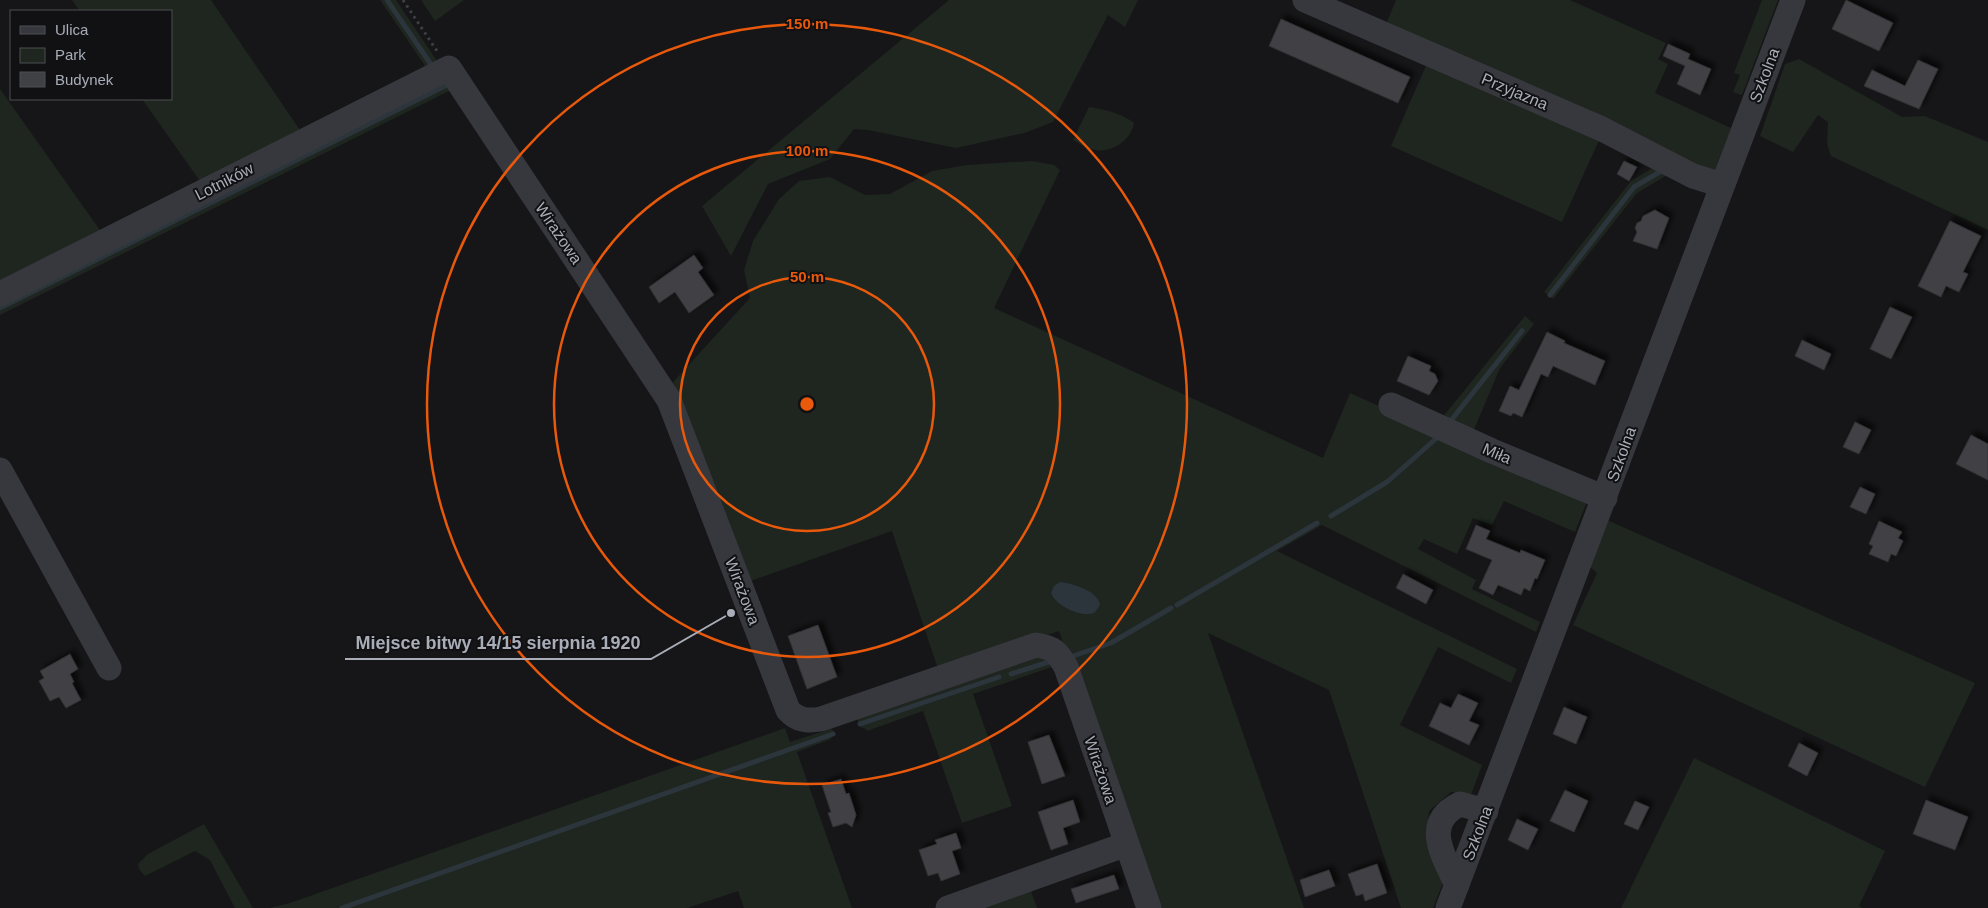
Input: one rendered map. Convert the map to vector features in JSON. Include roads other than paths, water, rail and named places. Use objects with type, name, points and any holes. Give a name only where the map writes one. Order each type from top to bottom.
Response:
[{"type":"street","name":"Przyjazna","points":[[1305,0],[1602,129],[1693,176],[1722,185]]},
{"type":"street","name":"Szkolna","points":[[1448,908],[1605,498],[1792,0]]},
{"type":"street","name":"Lotników","points":[[0,294],[449,68]]},
{"type":"street","name":"Wirażowa","points":[[449,68],[669,400],[788,710],[799,718],[808,721],[821,719],[1036,645],[1056,651],[1066,667],[1149,908]]},
{"type":"street","name":"Miła","points":[[1391,405],[1492,451],[1605,498]]},
{"type":"street","points":[[0,470],[109,668]]},
{"type":"street","points":[[1457,885],[1438,842],[1438,832],[1442,819],[1451,808],[1460,804],[1486,810]]},
{"type":"street","points":[[948,908],[1127,844]]},
{"type":"waterway","points":[[387,0],[430,63]]},
{"type":"waterway","points":[[0,308],[445,86]]},
{"type":"waterway","points":[[1550,295],[1634,187],[1665,169]]},
{"type":"waterway","points":[[1449,423],[1522,331]]},
{"type":"waterway","points":[[1331,516],[1387,482],[1439,436]]},
{"type":"waterway","points":[[1177,605],[1317,523]]},
{"type":"waterway","points":[[1070,657],[1111,643],[1171,608]]},
{"type":"waterway","points":[[1011,674],[1052,661]]},
{"type":"waterway","points":[[860,724],[999,677]]},
{"type":"waterway","points":[[342,908],[833,734]]},
{"type":"place","name":"Miejsce bitwy 14/15 sierpnia 1920","points":[[731,613]]}]
